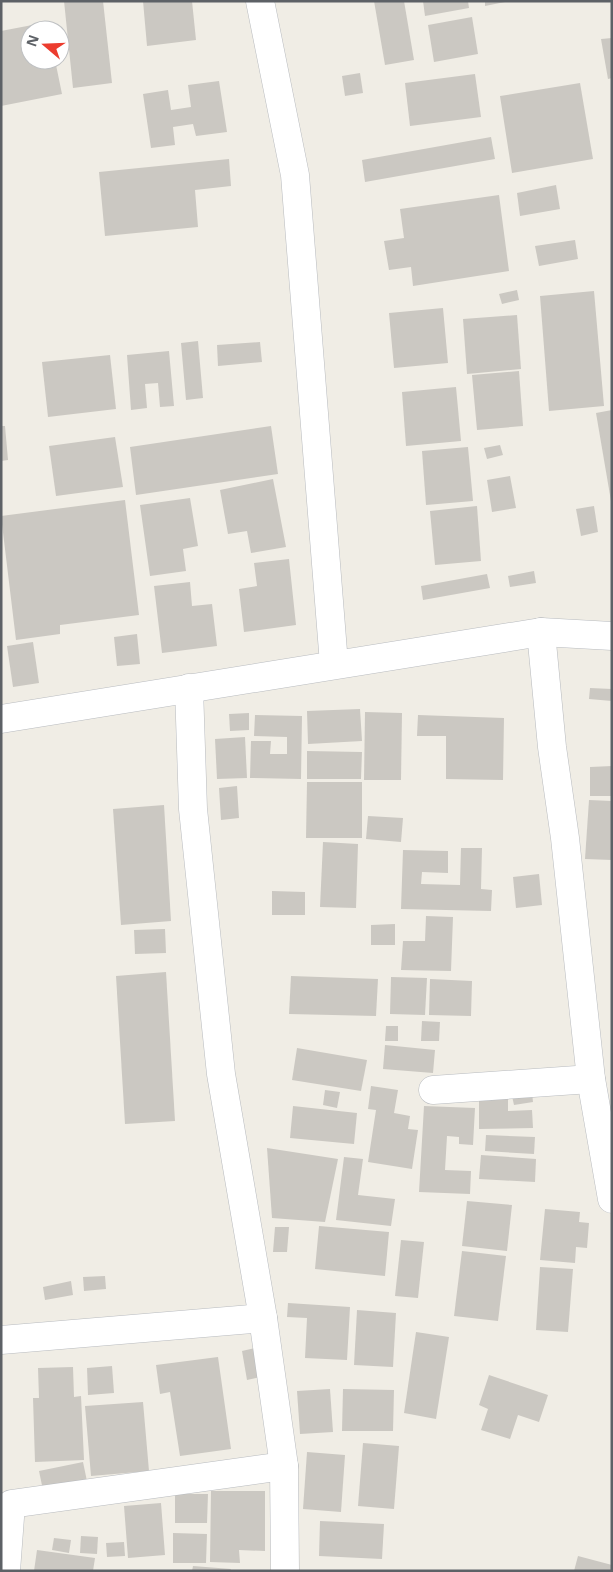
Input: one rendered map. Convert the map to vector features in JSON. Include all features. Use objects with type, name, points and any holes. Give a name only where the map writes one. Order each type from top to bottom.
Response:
[{"type":"street","points":[[260,1],[295,175],[334,664]]},
{"type":"street","points":[[541,632],[591,1080],[612,1199]]},
{"type":"street","points":[[1,719],[541,632],[612,636]]},
{"type":"street","points":[[189,688],[193,809],[221,1074],[263,1318],[284,1466],[285,1571]]},
{"type":"street","points":[[433,1090],[591,1080]]},
{"type":"street","points":[[1,1340],[263,1318]]},
{"type":"street","points":[[6,1571],[11,1504],[284,1466]]},
{"type":"building","points":[[64,1],[103,1],[112,83],[73,88],[70,59],[70,20],[66,20]]},
{"type":"building","points":[[143,1],[192,1],[196,40],[147,46]]},
{"type":"building","points":[[374,1],[404,1],[414,60],[385,65]]},
{"type":"building","points":[[423,1],[468,1],[469,8],[425,16]]},
{"type":"building","points":[[485,1],[505,1],[505,2],[485,6]]},
{"type":"building","points":[[472,17],[478,54],[434,62],[428,25]]},
{"type":"building","points":[[20,27],[20,70],[57,70],[62,94],[1,106],[1,31]]},
{"type":"building","points":[[612,38],[612,78],[608,79],[601,39]]},
{"type":"building","points":[[360,73],[363,93],[345,96],[342,76]]},
{"type":"building","points":[[475,74],[481,117],[410,126],[405,83]]},
{"type":"building","points":[[219,81],[227,132],[196,136],[193,124],[173,127],[175,145],[151,148],[143,94],[168,90],[171,110],[191,107],[188,85]]},
{"type":"building","points":[[580,83],[593,159],[512,173],[500,96]]},
{"type":"building","points":[[491,137],[495,159],[365,182],[362,160]]},
{"type":"building","points":[[229,159],[231,186],[195,190],[198,227],[105,236],[99,172]]},
{"type":"building","points":[[556,185],[560,209],[520,216],[517,193]]},
{"type":"building","points":[[499,195],[509,271],[413,286],[411,267],[389,270],[384,241],[404,238],[400,209]]},
{"type":"building","points":[[575,240],[578,259],[539,266],[535,246]]},
{"type":"building","points":[[517,290],[519,300],[502,304],[499,294]]},
{"type":"building","points":[[594,291],[604,406],[549,411],[540,296]]},
{"type":"building","points":[[443,308],[448,363],[394,368],[389,313]]},
{"type":"building","points":[[517,315],[521,369],[467,374],[463,319]]},
{"type":"building","points":[[198,341],[203,398],[186,400],[181,343]]},
{"type":"building","points":[[260,342],[262,362],[218,366],[217,345]]},
{"type":"building","points":[[169,351],[174,406],[160,407],[158,383],[145,384],[147,408],[131,410],[127,355]]},
{"type":"building","points":[[110,355],[116,409],[48,417],[42,362]]},
{"type":"building","points":[[519,371],[523,426],[477,430],[472,375]]},
{"type":"building","points":[[456,387],[461,441],[406,446],[402,392]]},
{"type":"building","points":[[612,410],[612,500],[611,501],[596,413]]},
{"type":"building","points":[[1,426],[5,426],[8,460],[1,461]]},
{"type":"building","points":[[271,426],[278,474],[136,495],[130,447]]},
{"type":"building","points":[[115,437],[123,487],[56,496],[49,446]]},
{"type":"building","points":[[500,445],[503,455],[487,459],[484,448]]},
{"type":"building","points":[[468,447],[473,501],[426,505],[422,451]]},
{"type":"building","points":[[510,476],[516,508],[492,512],[487,480]]},
{"type":"building","points":[[273,479],[286,547],[251,553],[247,531],[228,534],[220,490]]},
{"type":"building","points":[[190,498],[198,546],[183,549],[186,571],[150,576],[140,505]]},
{"type":"building","points":[[125,500],[139,615],[60,625],[60,634],[16,640],[1,516]]},
{"type":"building","points":[[477,506],[481,561],[435,565],[430,511]]},
{"type":"building","points":[[594,506],[598,532],[581,536],[576,509]]},
{"type":"building","points":[[289,559],[296,625],[244,632],[239,589],[257,586],[254,563]]},
{"type":"building","points":[[534,571],[536,583],[510,587],[508,576]]},
{"type":"building","points":[[487,574],[490,588],[423,600],[421,586]]},
{"type":"building","points":[[190,582],[192,606],[212,604],[217,646],[162,653],[154,586]]},
{"type":"building","points":[[137,634],[140,664],[117,666],[114,637]]},
{"type":"building","points":[[33,642],[39,683],[13,687],[7,646]]},
{"type":"building","points":[[590,688],[612,689],[612,701],[589,699]]},
{"type":"building","points":[[360,709],[362,741],[308,744],[307,711]]},
{"type":"building","points":[[365,712],[402,713],[401,780],[364,780]]},
{"type":"building","points":[[249,713],[249,730],[230,731],[229,714]]},
{"type":"building","points":[[255,715],[302,716],[301,779],[250,778],[251,741],[271,741],[270,754],[287,754],[287,737],[254,736]]},
{"type":"building","points":[[418,715],[504,718],[503,780],[446,779],[446,736],[417,736]]},
{"type":"building","points":[[245,737],[247,778],[217,779],[215,739]]},
{"type":"building","points":[[307,751],[362,752],[361,779],[307,779]]},
{"type":"building","points":[[612,766],[612,796],[590,796],[590,767]]},
{"type":"building","points":[[307,782],[362,782],[362,838],[306,838]]},
{"type":"building","points":[[237,786],[239,818],[221,820],[219,788]]},
{"type":"building","points":[[589,800],[612,801],[612,860],[585,859]]},
{"type":"building","points":[[164,805],[171,921],[121,925],[113,809]]},
{"type":"building","points":[[368,816],[403,818],[401,842],[366,839]]},
{"type":"building","points":[[323,842],[358,844],[356,908],[320,907]]},
{"type":"building","points":[[461,848],[482,848],[481,889],[492,890],[491,911],[401,909],[403,850],[448,851],[448,873],[422,872],[421,884],[460,885]]},
{"type":"building","points":[[539,874],[542,905],[516,908],[513,877]]},
{"type":"building","points":[[272,891],[305,892],[305,915],[272,915]]},
{"type":"building","points":[[426,916],[453,917],[451,971],[401,970],[403,941],[425,941]]},
{"type":"building","points":[[395,924],[395,945],[371,945],[371,925]]},
{"type":"building","points":[[165,929],[166,953],[135,954],[134,930]]},
{"type":"building","points":[[166,972],[175,1121],[125,1124],[116,976]]},
{"type":"building","points":[[291,976],[378,979],[376,1016],[289,1014]]},
{"type":"building","points":[[391,977],[427,978],[425,1015],[390,1014]]},
{"type":"building","points":[[430,979],[472,981],[471,1016],[429,1015]]},
{"type":"building","points":[[422,1021],[440,1022],[439,1041],[421,1041]]},
{"type":"building","points":[[386,1026],[398,1026],[398,1041],[385,1041]]},
{"type":"building","points":[[385,1045],[435,1050],[433,1073],[383,1069]]},
{"type":"building","points":[[297,1048],[367,1060],[361,1091],[292,1080]]},
{"type":"building","points":[[371,1086],[398,1090],[394,1113],[410,1116],[408,1129],[418,1130],[412,1169],[368,1162],[376,1110],[368,1109]]},
{"type":"building","points":[[325,1090],[340,1092],[337,1108],[323,1105]]},
{"type":"building","points":[[532,1093],[533,1102],[514,1105],[512,1096]]},
{"type":"building","points":[[508,1095],[508,1111],[532,1110],[533,1128],[479,1129],[479,1096]]},
{"type":"building","points":[[293,1106],[357,1113],[354,1144],[290,1138]]},
{"type":"building","points":[[424,1106],[475,1108],[473,1145],[459,1144],[459,1137],[447,1136],[445,1170],[471,1171],[470,1194],[419,1192]]},
{"type":"building","points":[[486,1135],[535,1137],[534,1154],[485,1151]]},
{"type":"building","points":[[267,1148],[338,1159],[325,1222],[272,1218]]},
{"type":"building","points":[[481,1155],[536,1159],[535,1182],[479,1179]]},
{"type":"building","points":[[344,1157],[363,1159],[358,1195],[395,1199],[391,1226],[336,1220]]},
{"type":"building","points":[[467,1201],[512,1205],[507,1251],[462,1246]]},
{"type":"building","points":[[545,1209],[580,1212],[579,1222],[589,1223],[587,1248],[576,1247],[575,1263],[540,1260]]},
{"type":"building","points":[[319,1226],[389,1232],[385,1276],[315,1269]]},
{"type":"building","points":[[275,1227],[289,1227],[287,1252],[273,1252]]},
{"type":"building","points":[[401,1240],[424,1242],[418,1298],[395,1296]]},
{"type":"building","points":[[462,1251],[506,1256],[498,1321],[454,1316]]},
{"type":"building","points":[[540,1267],[573,1269],[568,1332],[536,1330]]},
{"type":"building","points":[[105,1276],[106,1289],[84,1291],[83,1277]]},
{"type":"building","points":[[71,1281],[73,1295],[45,1300],[43,1287]]},
{"type":"building","points":[[288,1303],[350,1307],[347,1360],[305,1358],[307,1318],[287,1317]]},
{"type":"building","points":[[357,1310],[396,1313],[393,1367],[354,1365]]},
{"type":"building","points":[[416,1332],[449,1337],[436,1419],[404,1413]]},
{"type":"building","points":[[255,1348],[260,1377],[247,1380],[242,1351]]},
{"type":"building","points":[[218,1357],[231,1449],[180,1456],[170,1392],[160,1394],[156,1365]]},
{"type":"building","points":[[112,1366],[114,1393],[88,1395],[87,1368]]},
{"type":"building","points":[[73,1367],[74,1397],[81,1396],[84,1460],[35,1462],[33,1398],[39,1398],[38,1368]]},
{"type":"building","points":[[489,1375],[548,1395],[539,1422],[518,1415],[510,1439],[481,1430],[488,1409],[479,1405]]},
{"type":"building","points":[[330,1389],[333,1432],[300,1434],[297,1391]]},
{"type":"building","points":[[343,1389],[394,1390],[393,1431],[342,1431]]},
{"type":"building","points":[[143,1402],[149,1471],[91,1476],[85,1406]]},
{"type":"building","points":[[363,1443],[399,1446],[394,1509],[358,1506]]},
{"type":"building","points":[[307,1452],[345,1455],[341,1512],[303,1509]]},
{"type":"building","points":[[83,1462],[88,1486],[44,1495],[39,1471]]},
{"type":"building","points":[[211,1491],[265,1491],[265,1551],[239,1550],[240,1563],[210,1562]]},
{"type":"building","points":[[175,1494],[208,1494],[207,1523],[175,1523]]},
{"type":"building","points":[[161,1503],[165,1555],[128,1558],[124,1506]]},
{"type":"building","points":[[320,1521],[384,1524],[382,1559],[319,1556]]},
{"type":"building","points":[[173,1533],[207,1534],[206,1563],[173,1563]]},
{"type":"building","points":[[81,1536],[98,1537],[97,1554],[80,1553]]},
{"type":"building","points":[[54,1538],[71,1540],[69,1553],[52,1550]]},
{"type":"building","points":[[124,1542],[125,1556],[107,1557],[106,1543]]},
{"type":"building","points":[[37,1550],[95,1558],[93,1571],[34,1571]]},
{"type":"building","points":[[578,1556],[612,1565],[612,1571],[574,1571]]},
{"type":"building","points":[[193,1566],[231,1569],[230,1571],[192,1571]]}]
